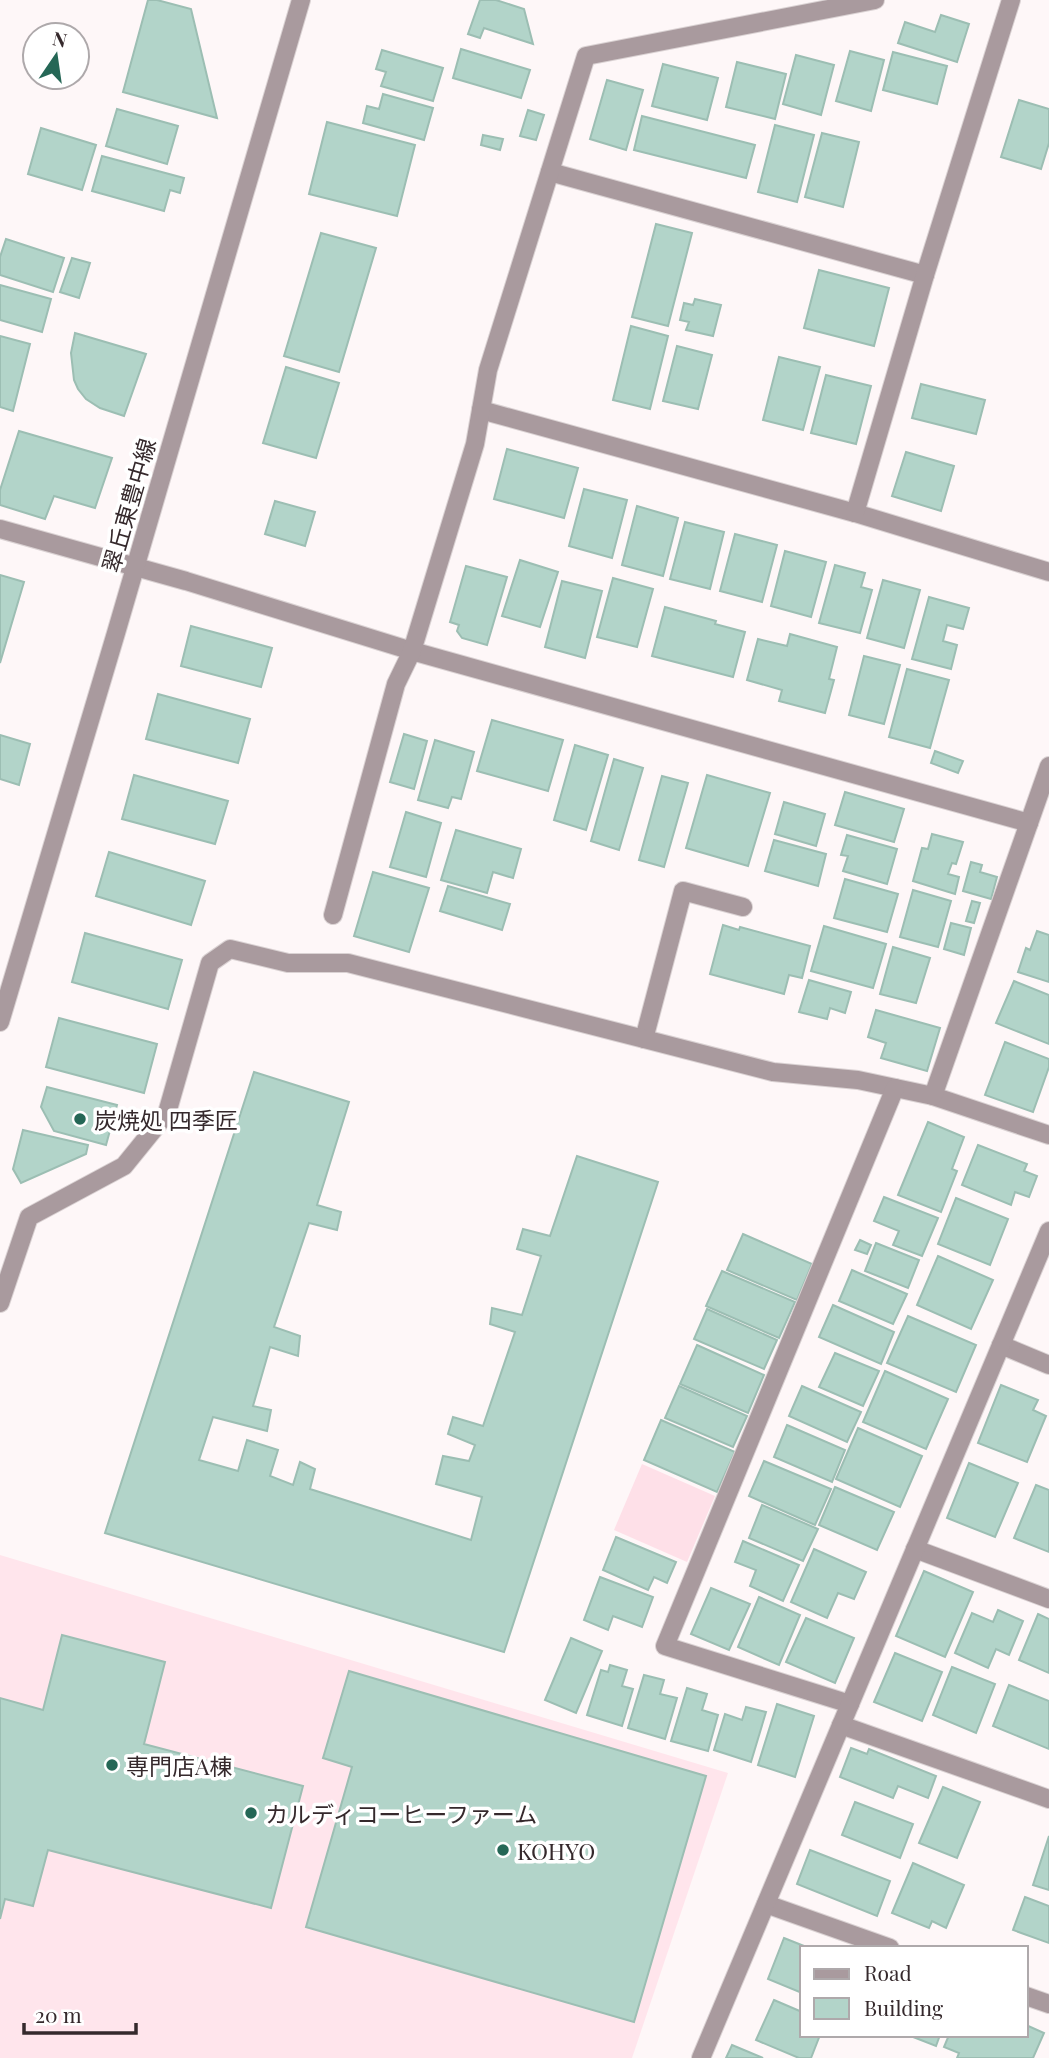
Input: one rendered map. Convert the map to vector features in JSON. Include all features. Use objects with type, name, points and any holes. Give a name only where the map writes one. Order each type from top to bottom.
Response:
[{"type":"street","name":"翠丘東豊中線","points":[[0,1022],[301,0]]},
{"type":"street","points":[[333,915],[396,684],[412,651],[475,444],[488,370],[586,56],[875,0]]},
{"type":"street","points":[[855,513],[925,275],[1011,0]]},
{"type":"street","points":[[550,172],[925,275]]},
{"type":"street","points":[[481,411],[855,513],[1049,572]]},
{"type":"street","points":[[0,529],[135,566],[412,651],[1029,824]]},
{"type":"street","points":[[933,1096],[1049,766]]},
{"type":"street","points":[[644,1039],[683,891],[743,907]]},
{"type":"street","points":[[0,1303],[29,1217],[124,1166],[167,1113],[210,963],[230,949],[288,963],[348,963],[773,1072],[859,1080],[933,1096],[1049,1135]]},
{"type":"street","points":[[850,1704],[665,1646],[895,1088]]},
{"type":"street","points":[[701,2058],[1049,1231]]},
{"type":"street","points":[[1001,1345],[1049,1365]]},
{"type":"street","points":[[915,1549],[1049,1599]]},
{"type":"street","points":[[841,1724],[1049,1799]]},
{"type":"street","points":[[765,1904],[884,1946]]},
{"type":"street","points":[[1028,1997],[1049,2004]]},
{"type":"shaded area","points":[[642,1464],[715,1496],[687,1562],[614,1530]]},
{"type":"shaded area","points":[[0,1555],[728,1773],[632,2058],[0,2058]]},
{"type":"building","points":[[148,0],[191,9],[217,118],[123,92]]},
{"type":"building","points":[[480,0],[496,0],[524,9],[533,44],[484,28],[480,38],[468,34]]},
{"type":"building","points":[[941,15],[969,24],[957,62],[898,43],[905,22],[935,32]]},
{"type":"building","points":[[461,49],[530,70],[521,98],[453,78]]},
{"type":"building","points":[[382,50],[443,68],[433,101],[381,86],[386,72],[376,69]]},
{"type":"building","points":[[850,51],[884,60],[871,111],[836,101]]},
{"type":"building","points":[[893,52],[947,66],[937,104],[883,90]]},
{"type":"building","points":[[796,55],[834,65],[821,115],[783,104]]},
{"type":"building","points":[[737,62],[786,74],[775,119],[726,107]]},
{"type":"building","points":[[663,64],[718,78],[707,120],[652,106]]},
{"type":"building","points":[[607,80],[643,90],[626,150],[590,139]]},
{"type":"building","points":[[383,94],[433,108],[424,140],[363,123],[367,106],[379,109]]},
{"type":"building","points":[[1019,100],[1049,109],[1049,143],[1041,169],[1001,157]]},
{"type":"building","points":[[117,109],[178,126],[167,164],[106,146]]},
{"type":"building","points":[[528,110],[544,115],[536,140],[520,136]]},
{"type":"building","points":[[642,116],[755,145],[746,178],[634,150]]},
{"type":"building","points":[[327,122],[415,145],[397,216],[309,194]]},
{"type":"building","points":[[775,125],[814,135],[797,202],[758,192]]},
{"type":"building","points":[[41,128],[96,145],[82,190],[28,174]]},
{"type":"building","points":[[822,133],[859,142],[843,207],[805,197]]},
{"type":"building","points":[[483,135],[503,139],[500,150],[481,145]]},
{"type":"building","points":[[102,156],[184,178],[180,193],[170,190],[164,211],[92,191]]},
{"type":"building","points":[[656,224],[692,233],[668,326],[632,317]]},
{"type":"building","points":[[321,233],[376,248],[339,372],[284,356]]},
{"type":"building","points":[[6,239],[64,258],[53,292],[0,275],[0,257]]},
{"type":"building","points":[[72,258],[90,263],[79,298],[60,292]]},
{"type":"building","points":[[819,270],[889,288],[874,346],[804,328]]},
{"type":"building","points":[[0,285],[51,299],[42,332],[0,320]]},
{"type":"building","points":[[695,299],[721,305],[713,336],[686,330],[689,322],[680,320],[684,303],[693,305]]},
{"type":"building","points":[[631,326],[668,336],[650,409],[613,400]]},
{"type":"building","points":[[75,333],[146,354],[124,416],[100,408],[86,399],[78,389],[74,380],[71,353]]},
{"type":"building","points":[[0,336],[30,344],[13,411],[0,407]]},
{"type":"building","points":[[677,346],[712,355],[698,409],[663,401]]},
{"type":"building","points":[[779,357],[820,367],[803,430],[763,420]]},
{"type":"building","points":[[286,367],[339,383],[316,458],[263,443]]},
{"type":"building","points":[[826,375],[871,386],[856,444],[811,433]]},
{"type":"building","points":[[921,384],[985,400],[976,434],[912,418]]},
{"type":"building","points":[[19,431],[112,458],[95,508],[54,496],[45,519],[0,505],[0,490]]},
{"type":"building","points":[[507,449],[578,468],[564,518],[494,499]]},
{"type":"building","points":[[906,452],[954,466],[941,511],[892,496]]},
{"type":"building","points":[[584,489],[627,500],[612,558],[569,546]]},
{"type":"building","points":[[275,501],[315,512],[305,546],[265,534]]},
{"type":"building","points":[[637,506],[678,518],[663,576],[622,565]]},
{"type":"building","points":[[685,522],[724,532],[710,589],[670,579]]},
{"type":"building","points":[[735,534],[777,545],[762,602],[720,591]]},
{"type":"building","points":[[785,551],[826,562],[811,617],[771,606]]},
{"type":"building","points":[[520,560],[558,572],[540,627],[502,616]]},
{"type":"building","points":[[835,565],[865,573],[861,587],[872,590],[860,633],[819,623]]},
{"type":"building","points":[[466,566],[507,577],[487,645],[462,638],[457,631],[459,625],[450,622]]},
{"type":"building","points":[[0,575],[24,582],[0,663]]},
{"type":"building","points":[[613,578],[653,589],[637,647],[597,637]]},
{"type":"building","points":[[883,580],[920,590],[904,648],[867,638]]},
{"type":"building","points":[[562,581],[602,591],[585,658],[545,647]]},
{"type":"building","points":[[929,597],[969,608],[963,629],[947,625],[943,641],[957,645],[951,669],[912,659]]},
{"type":"building","points":[[665,607],[745,632],[733,677],[652,656]]},
{"type":"building","points":[[191,626],[272,648],[261,687],[181,666]]},
{"type":"building","points":[[790,634],[837,647],[829,679],[834,680],[825,713],[779,701],[782,690],[747,680],[758,639],[787,646]]},
{"type":"building","points":[[864,656],[900,665],[884,724],[849,715]]},
{"type":"building","points":[[907,669],[949,680],[930,748],[889,737]]},
{"type":"building","points":[[158,694],[250,719],[238,763],[146,739]]},
{"type":"building","points":[[492,720],[563,740],[548,791],[477,771]]},
{"type":"building","points":[[404,734],[427,741],[414,789],[390,782]]},
{"type":"building","points":[[0,735],[30,744],[19,785],[0,779]]},
{"type":"building","points":[[435,740],[474,752],[461,799],[452,797],[448,808],[418,800]]},
{"type":"building","points":[[575,745],[608,755],[586,830],[554,820]]},
{"type":"building","points":[[935,751],[963,761],[958,773],[931,763]]},
{"type":"building","points":[[614,759],[643,768],[619,850],[591,841]]},
{"type":"building","points":[[134,775],[228,801],[215,844],[122,819]]},
{"type":"building","points":[[707,775],[770,793],[748,866],[686,848]]},
{"type":"building","points":[[662,776],[688,783],[664,867],[639,860]]},
{"type":"building","points":[[845,792],[904,809],[894,842],[835,825]]},
{"type":"building","points":[[784,802],[825,814],[816,846],[775,834]]},
{"type":"building","points":[[406,812],[441,823],[426,877],[390,867]]},
{"type":"building","points":[[456,830],[521,849],[513,878],[493,872],[487,893],[441,880]]},
{"type":"building","points":[[932,834],[963,842],[956,864],[952,863],[948,874],[959,877],[955,894],[913,881],[922,848],[928,849]]},
{"type":"building","points":[[847,835],[897,849],[887,884],[843,871],[848,856],[841,855]]},
{"type":"building","points":[[774,840],[826,854],[818,886],[765,871]]},
{"type":"building","points":[[109,852],[205,881],[191,925],[96,896]]},
{"type":"building","points":[[971,862],[982,865],[980,872],[997,877],[991,899],[963,891]]},
{"type":"building","points":[[373,872],[429,888],[409,952],[354,936]]},
{"type":"building","points":[[845,879],[898,894],[887,932],[834,918]]},
{"type":"building","points":[[448,886],[510,904],[502,930],[440,911]]},
{"type":"building","points":[[913,890],[951,901],[938,947],[900,937]]},
{"type":"building","points":[[972,901],[980,903],[974,923],[966,921]]},
{"type":"building","points":[[951,923],[971,928],[964,955],[944,949]]},
{"type":"building","points":[[723,925],[810,946],[802,978],[789,975],[784,994],[710,974]]},
{"type":"building","points":[[824,926],[886,944],[873,988],[811,971]]},
{"type":"building","points":[[1037,931],[1049,935],[1049,982],[1018,972],[1026,948],[1030,950]]},
{"type":"building","points":[[85,933],[182,960],[168,1009],[72,982]]},
{"type":"building","points":[[893,947],[930,958],[916,1003],[880,994]]},
{"type":"building","points":[[809,980],[851,992],[845,1013],[830,1008],[827,1019],[799,1012]]},
{"type":"building","points":[[1014,981],[1049,995],[1049,1044],[996,1023]]},
{"type":"building","points":[[876,1010],[940,1028],[927,1071],[881,1058],[886,1043],[868,1037]]},
{"type":"building","points":[[59,1018],[157,1044],[144,1093],[46,1067]]},
{"type":"building","points":[[1005,1042],[1049,1059],[1049,1067],[1033,1112],[985,1095]]},
{"type":"building","points":[[254,1072],[349,1102],[317,1205],[341,1212],[337,1230],[309,1223],[274,1327],[300,1336],[298,1356],[270,1347],[253,1406],[271,1410],[267,1431],[213,1417],[199,1460],[238,1471],[247,1440],[278,1450],[270,1476],[293,1485],[300,1462],[315,1469],[310,1489],[471,1540],[482,1497],[436,1484],[443,1456],[469,1461],[475,1445],[448,1434],[453,1417],[483,1426],[515,1332],[490,1324],[492,1308],[522,1315],[541,1256],[517,1249],[523,1229],[550,1236],[577,1156],[658,1182],[504,1652],[105,1533]]},
{"type":"building","name":"炭焼処 四季匠","points":[[47,1087],[117,1105],[106,1145],[54,1131],[41,1107]]},
{"type":"building","points":[[928,1122],[964,1137],[952,1169],[957,1171],[941,1212],[898,1195]]},
{"type":"building","points":[[23,1130],[88,1145],[86,1154],[21,1183],[13,1169]]},
{"type":"building","points":[[978,1145],[1027,1164],[1024,1171],[1037,1176],[1029,1197],[1015,1192],[1011,1205],[962,1185]]},
{"type":"building","points":[[884,1197],[938,1218],[922,1256],[893,1245],[899,1231],[874,1221]]},
{"type":"building","points":[[956,1198],[1008,1219],[990,1265],[938,1244]]},
{"type":"building","points":[[743,1234],[812,1264],[797,1300],[727,1270]]},
{"type":"building","points":[[860,1240],[871,1245],[867,1254],[855,1250]]},
{"type":"building","points":[[876,1243],[919,1260],[908,1288],[865,1271]]},
{"type":"building","points":[[938,1256],[993,1280],[971,1329],[917,1305]]},
{"type":"building","points":[[852,1270],[907,1294],[893,1324],[839,1301]]},
{"type":"building","points":[[722,1271],[795,1302],[779,1338],[706,1306]]},
{"type":"building","points":[[833,1305],[894,1332],[881,1364],[819,1337]]},
{"type":"building","points":[[707,1309],[777,1340],[764,1369],[694,1339]]},
{"type":"building","points":[[908,1316],[976,1345],[956,1392],[887,1363]]},
{"type":"building","points":[[697,1345],[764,1375],[748,1413],[680,1384]]},
{"type":"building","points":[[835,1353],[879,1371],[863,1406],[819,1387]]},
{"type":"building","points":[[885,1371],[948,1399],[926,1449],[863,1422]]},
{"type":"building","points":[[1001,1385],[1038,1400],[1033,1410],[1046,1416],[1027,1462],[978,1443]]},
{"type":"building","points":[[679,1386],[747,1416],[733,1447],[665,1418]]},
{"type":"building","points":[[802,1386],[861,1412],[847,1442],[789,1416]]},
{"type":"building","points":[[661,1420],[735,1452],[717,1492],[644,1460]]},
{"type":"building","points":[[787,1425],[845,1450],[832,1482],[774,1457]]},
{"type":"building","points":[[858,1428],[922,1456],[900,1507],[836,1479]]},
{"type":"building","points":[[764,1461],[831,1489],[815,1525],[749,1496]]},
{"type":"building","points":[[969,1463],[1018,1483],[995,1537],[947,1518]]},
{"type":"building","points":[[1036,1485],[1049,1490],[1049,1552],[1014,1538]]},
{"type":"building","points":[[835,1487],[894,1512],[877,1550],[819,1525]]},
{"type":"building","points":[[762,1505],[818,1529],[803,1561],[749,1538]]},
{"type":"building","points":[[616,1537],[676,1562],[667,1583],[654,1577],[648,1590],[603,1570]]},
{"type":"building","points":[[743,1541],[799,1565],[783,1601],[750,1586],[756,1570],[735,1562]]},
{"type":"building","points":[[814,1549],[866,1572],[854,1599],[838,1593],[827,1618],[791,1602]]},
{"type":"building","points":[[924,1571],[973,1592],[945,1657],[896,1636]]},
{"type":"building","points":[[600,1577],[653,1597],[642,1627],[613,1616],[608,1630],[584,1620]]},
{"type":"building","points":[[711,1588],[750,1604],[729,1650],[691,1634]]},
{"type":"building","points":[[759,1597],[800,1615],[779,1665],[738,1647]]},
{"type":"building","points":[[998,1610],[1023,1621],[1009,1655],[996,1649],[988,1668],[955,1653],[972,1613],[993,1622]]},
{"type":"building","points":[[1038,1614],[1049,1619],[1049,1673],[1019,1660]]},
{"type":"building","points":[[806,1618],[854,1638],[835,1683],[786,1662]]},
{"type":"building","name":"専門店A棟","points":[[62,1635],[165,1662],[144,1744],[303,1786],[271,1908],[48,1850],[33,1906],[5,1899],[0,1919],[0,1698],[43,1710]]},
{"type":"building","points":[[571,1638],[602,1651],[576,1713],[545,1700]]},
{"type":"building","points":[[895,1653],[942,1672],[922,1721],[874,1702]]},
{"type":"building","points":[[610,1665],[627,1670],[622,1686],[633,1689],[622,1726],[587,1715],[601,1670],[608,1672]]},
{"type":"building","points":[[952,1667],[995,1684],[976,1733],[933,1715]]},
{"type":"building","points":[[349,1671],[706,1776],[634,2022],[306,1927],[352,1767],[323,1758]]},
{"type":"building","points":[[644,1675],[664,1680],[660,1694],[677,1698],[665,1739],[628,1728]]},
{"type":"building","points":[[1009,1685],[1049,1701],[1049,1749],[993,1726]]},
{"type":"building","points":[[687,1688],[707,1694],[702,1710],[718,1715],[708,1751],[671,1741]]},
{"type":"building","points":[[777,1704],[814,1716],[795,1777],[758,1765]]},
{"type":"building","points":[[746,1707],[766,1712],[751,1762],[714,1750],[725,1714],[742,1720]]},
{"type":"building","points":[[851,1748],[867,1754],[869,1749],[936,1776],[928,1798],[898,1786],[893,1798],[840,1777]]},
{"type":"building","points":[[943,1787],[980,1802],[957,1858],[919,1843]]},
{"type":"building","points":[[855,1802],[913,1824],[900,1858],[842,1835]]},
{"type":"building","points":[[1049,1836],[1049,1890],[1033,1885]]},
{"type":"building","points":[[810,1850],[890,1881],[877,1916],[797,1884]]},
{"type":"building","points":[[913,1863],[964,1885],[946,1928],[932,1921],[929,1928],[892,1913]]},
{"type":"building","points":[[1025,1897],[1049,1906],[1049,1943],[1013,1930]]},
{"type":"building","points":[[784,1938],[804,1946],[800,1946],[800,1992],[768,1979]]},
{"type":"building","points":[[774,2000],[800,2011],[800,2037],[819,2037],[811,2058],[799,2058],[756,2040]]},
{"type":"building","points":[[1028,2026],[1044,2033],[1033,2058],[957,2058],[959,2053],[944,2047],[948,2037],[1028,2037]]},
{"type":"building","points":[[913,2037],[939,2037],[936,2046]]},
{"type":"building","points":[[732,2045],[763,2058],[726,2058]]},
{"type":"place","name":"炭焼処 四季匠","points":[[80,1119]]},
{"type":"place","name":"専門店A棟","points":[[112,1765]]},
{"type":"place","name":"カルディコーヒーファーム","points":[[251,1813]]},
{"type":"place","name":"KOHYO","points":[[503,1850]]}]
